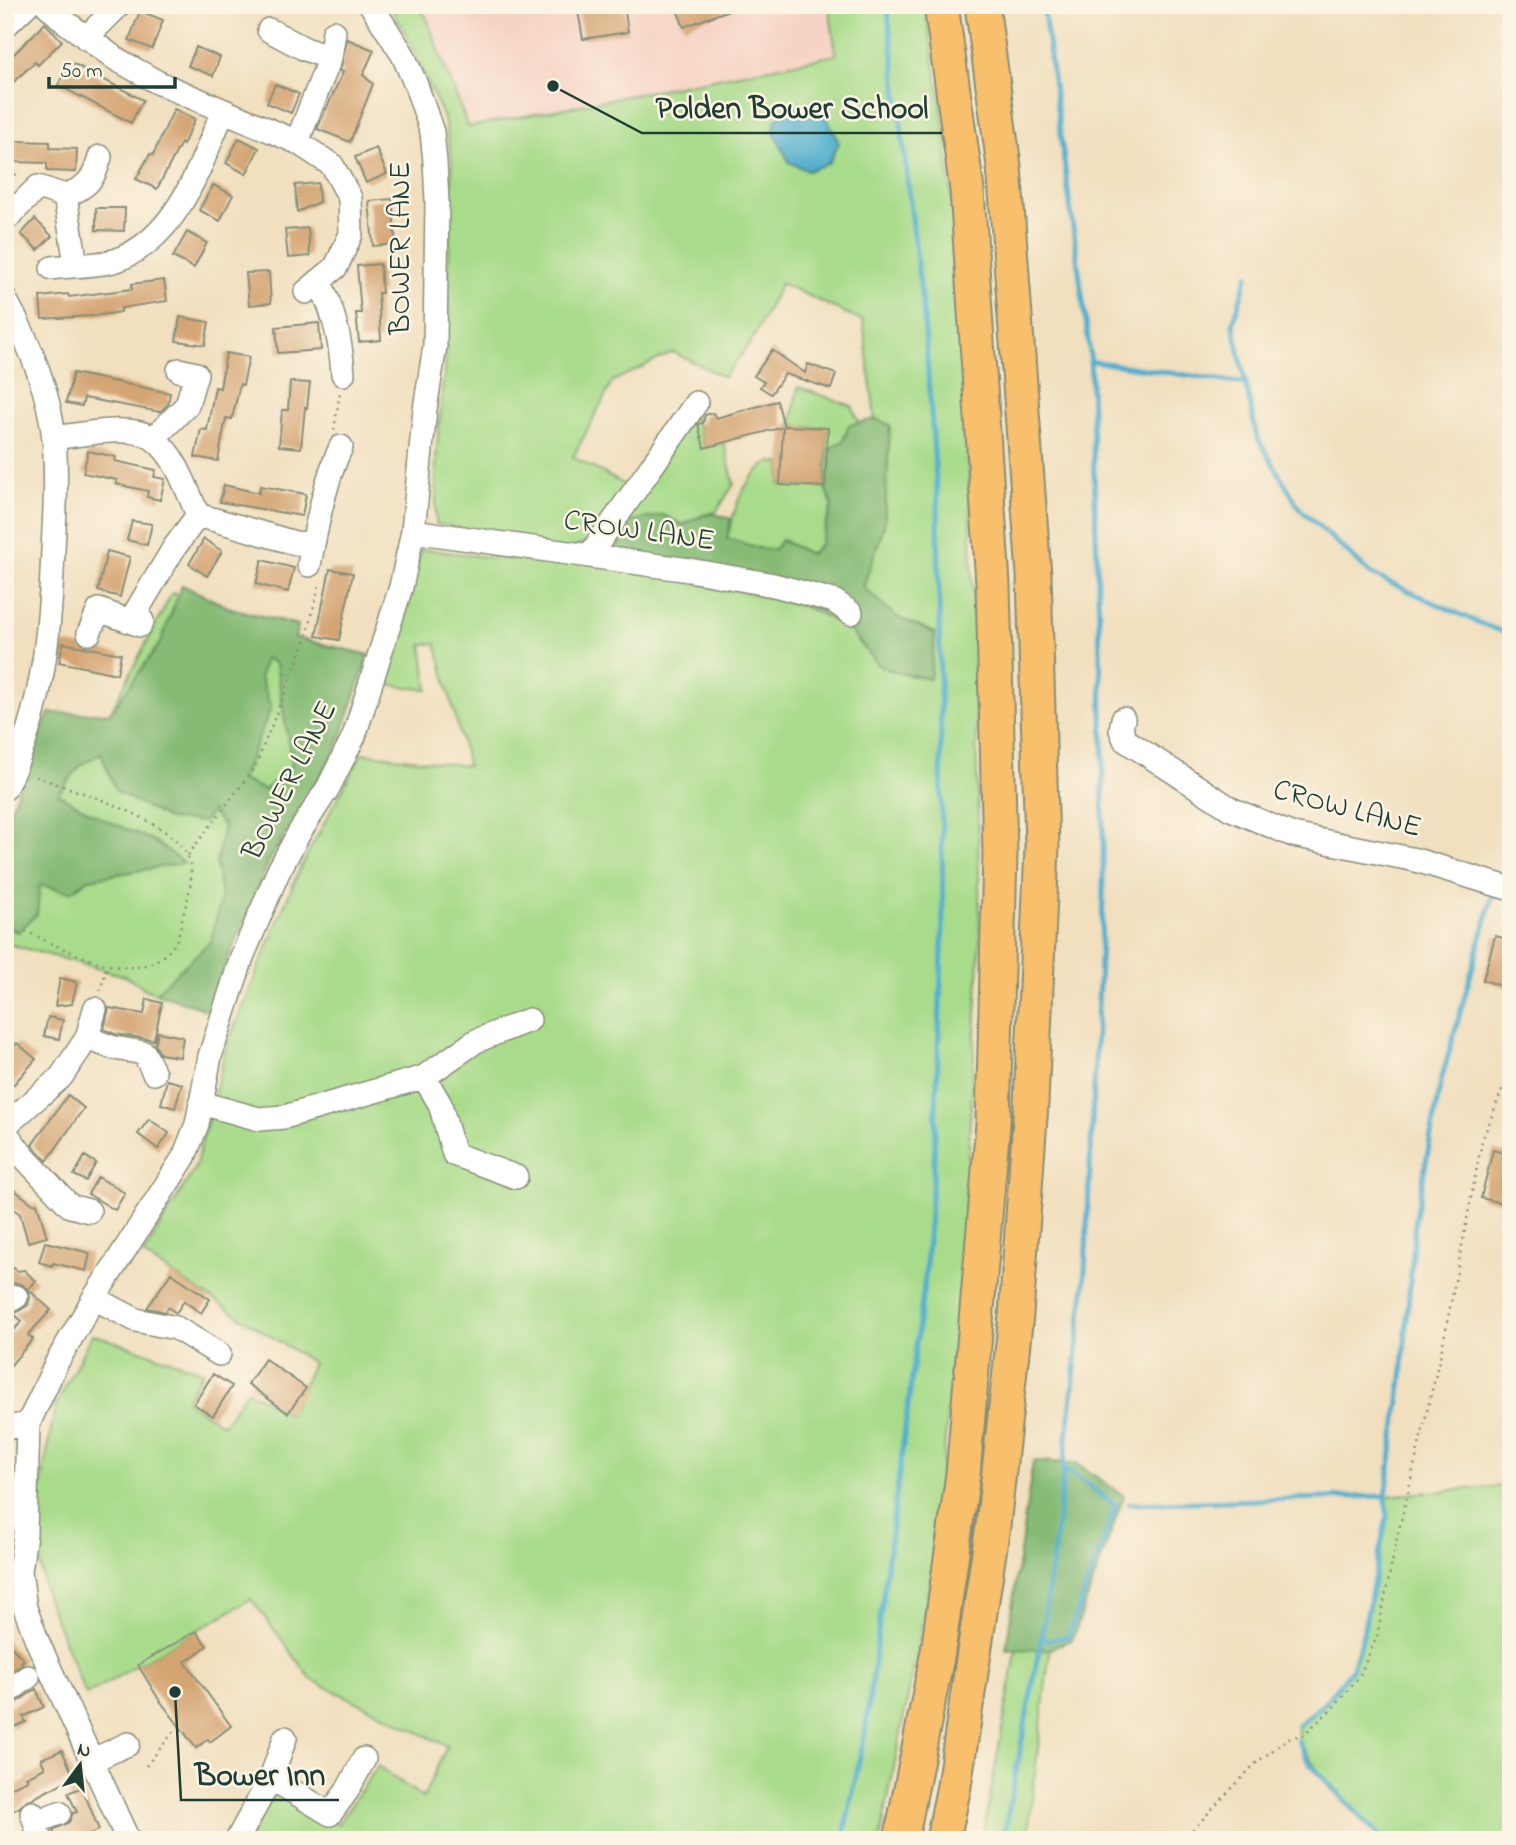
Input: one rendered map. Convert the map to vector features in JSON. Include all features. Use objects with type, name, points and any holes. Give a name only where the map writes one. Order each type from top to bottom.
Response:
[{"type":"highway","points":[[901,1840],[938,1651],[962,1474],[993,1123],[999,867],[992,556],[967,190],[941,5]]},
{"type":"highway","points":[[943,1840],[954,1786],[993,1526],[1016,1315],[1031,1104],[1042,847],[1034,575],[1004,166],[982,5]]},
{"type":"street","points":[[5,26],[27,5]]},
{"type":"street","points":[[47,5],[116,59],[159,83],[297,142],[332,165],[350,198],[351,234],[336,267],[312,287],[331,305],[342,345],[343,374]]},
{"type":"street","points":[[86,38],[119,5]]},
{"type":"street","name":"BOWER LANE","points":[[128,1840],[38,1643],[21,1590],[20,1571],[25,1534],[16,1426],[184,1157],[197,1124],[210,1056],[250,937],[278,872],[328,788],[354,736],[401,587],[413,531],[425,408],[435,346],[435,162],[432,132],[416,85],[402,55],[371,5]]},
{"type":"street","points":[[269,30],[330,58]]},
{"type":"street","points":[[297,142],[330,58],[334,32]]},
{"type":"street","points":[[52,268],[115,261],[145,246],[170,221],[189,187],[223,111]]},
{"type":"street","points":[[6,219],[38,187],[65,196],[81,189],[104,163]]},
{"type":"street","points":[[65,196],[76,264]]},
{"type":"street","points":[[5,299],[34,362],[47,403],[54,438],[55,512],[47,649],[36,707],[10,778]]},
{"type":"street","points":[[154,439],[187,405],[191,368]]},
{"type":"street","points":[[589,556],[696,403]]},
{"type":"street","points":[[54,438],[116,431],[140,433],[154,439],[169,455],[198,515],[295,543],[311,555],[337,454]]},
{"type":"street","points":[[89,633],[99,610],[140,625],[150,606],[146,593],[198,515]]},
{"type":"street","name":"CROW LANE","points":[[413,531],[689,570],[774,585],[834,601],[851,612]]},
{"type":"street","name":"CROW LANE","points":[[1123,719],[1121,730],[1125,740],[1230,809],[1293,835],[1416,860],[1511,889]]},
{"type":"street","points":[[5,1126],[61,1077],[88,1038],[95,1009]]},
{"type":"street","points":[[201,1102],[259,1119],[284,1117],[424,1077],[476,1041],[529,1020]]},
{"type":"street","points":[[88,1038],[114,1048],[149,1054]]},
{"type":"street","points":[[424,1077],[440,1104],[454,1154],[516,1177]]},
{"type":"street","points":[[5,1132],[74,1213]]},
{"type":"street","points":[[94,1298],[136,1320],[176,1328],[219,1354]]},
{"type":"street","points":[[5,1694],[29,1677]]},
{"type":"street","points":[[237,1840],[271,1778],[285,1738]]},
{"type":"street","points":[[91,1761],[128,1744]]},
{"type":"street","points":[[271,1778],[330,1814],[347,1791],[364,1759]]},
{"type":"street","points":[[36,1825],[59,1813]]},
{"type":"path","points":[[337,454],[334,421],[343,374]]},
{"type":"path","points":[[188,855],[255,767],[306,639],[323,569],[311,555]]},
{"type":"path","points":[[10,778],[129,812],[172,837],[188,855],[192,880],[176,944],[164,956],[143,966],[127,968],[108,964],[25,931]]},
{"type":"path","points":[[95,1009],[108,964]]},
{"type":"path","points":[[1183,1840],[1255,1764],[1289,1738],[1303,1735],[1332,1709],[1359,1677],[1377,1636],[1443,1344],[1482,1141],[1511,1067]]},
{"type":"path","points":[[146,1766],[176,1729]]},
{"type":"shaded area","points":[[389,5],[850,5],[837,55],[447,133],[444,118],[404,30]]},
{"type":"green space","points":[[389,5],[418,5],[426,17],[468,127],[836,55],[829,5],[925,5],[945,130],[964,328],[975,656],[980,941],[963,1252],[932,1572],[880,1840],[247,1840],[273,1789],[338,1824],[378,1766],[423,1798],[447,1746],[312,1680],[251,1599],[86,1695],[46,1596],[37,1549],[41,1486],[55,1407],[92,1334],[203,1371],[186,1401],[223,1425],[247,1390],[290,1415],[313,1363],[143,1255],[195,1168],[227,1045],[299,870],[362,753],[468,766],[436,643],[422,645],[428,690],[386,684],[421,549],[512,560],[525,540],[436,524],[436,457],[446,354],[452,160],[444,118],[404,30]],"holes":[[[781,283],[863,321],[875,419],[890,426],[884,526],[863,587],[896,617],[935,633],[929,679],[879,666],[847,627],[806,607],[751,593],[588,563],[575,547],[589,541],[631,488],[573,457],[613,381],[673,352],[724,377],[751,342]]]},
{"type":"green space","points":[[798,387],[852,406],[859,423],[849,425],[843,441],[827,450],[828,428],[791,426]]},
{"type":"green space","points":[[694,413],[704,447],[724,443],[734,484],[716,512],[683,525],[663,515],[615,554],[603,550]]},
{"type":"green space","points":[[875,419],[890,425],[884,526],[863,587],[896,617],[935,633],[930,679],[879,666],[847,627],[806,607],[799,588],[615,554],[628,522],[663,515],[683,525],[712,514],[731,519],[727,538],[761,549],[774,550],[781,540],[810,554],[820,545],[832,505],[825,487],[827,450],[843,441],[849,425]]},
{"type":"green space","points":[[770,462],[781,463],[780,485],[825,487],[832,505],[820,545],[810,554],[782,540],[774,550],[761,549],[727,538],[746,485]]},
{"type":"green space","points":[[182,585],[232,609],[298,625],[295,638],[369,655],[337,747],[269,861],[207,1010],[155,993],[211,941],[221,898],[216,863],[224,827],[212,811],[203,822],[168,819],[116,791],[101,753],[80,766],[58,794],[101,818],[154,841],[184,863],[89,879],[71,892],[40,885],[37,914],[18,932],[8,928],[7,818],[49,713],[110,713],[160,643]],"holes":[[[265,658],[276,664],[292,765],[265,790],[241,780],[271,708],[260,677]]]},
{"type":"green space","points":[[172,593],[298,625],[295,638],[369,655],[337,747],[269,861],[207,1010],[149,991],[125,976],[5,943],[5,854],[63,788],[74,753],[80,715],[110,713]]},
{"type":"green space","points":[[1033,1461],[1076,1463],[1124,1496],[1072,1640],[1050,1649],[1006,1650]]},
{"type":"green space","points":[[1511,1485],[1511,1840],[1381,1840],[1331,1789],[1298,1741],[1298,1725],[1330,1696],[1351,1670],[1361,1643],[1387,1516],[1386,1496]]},
{"type":"green space","points":[[1017,1647],[1050,1649],[1027,1840],[982,1840]]},
{"type":"water","points":[[810,103],[824,112],[839,143],[829,163],[808,171],[789,162],[774,132],[775,121],[786,110]]},
{"type":"building","points":[[577,5],[624,5],[628,32],[583,39]]},
{"type":"building","points":[[675,5],[737,5],[737,7],[684,27]]},
{"type":"building","points":[[140,11],[163,20],[152,49],[129,40]]},
{"type":"building","points":[[45,23],[62,41],[38,65],[35,62],[5,90],[5,49],[12,56]]},
{"type":"building","points":[[347,39],[374,50],[363,75],[373,84],[350,142],[317,129],[343,72],[340,71]]},
{"type":"building","points":[[196,47],[220,57],[213,76],[188,66]]},
{"type":"building","points":[[70,62],[143,100],[131,123],[58,85]]},
{"type":"building","points":[[275,84],[299,94],[291,113],[267,103]]},
{"type":"building","points":[[174,109],[195,119],[157,189],[136,179],[150,154],[153,155]]},
{"type":"building","points":[[239,138],[259,148],[246,174],[226,163]]},
{"type":"building","points":[[16,141],[50,142],[50,148],[77,149],[76,172],[47,171],[47,163],[15,162]]},
{"type":"building","points":[[376,148],[387,174],[366,183],[355,157]]},
{"type":"building","points":[[318,183],[319,202],[297,212],[295,185]]},
{"type":"building","points":[[213,185],[233,195],[220,221],[199,210]]},
{"type":"building","points":[[392,199],[396,244],[373,246],[369,201]]},
{"type":"building","points":[[96,208],[125,208],[124,231],[96,230]]},
{"type":"building","points":[[35,219],[52,236],[38,250],[21,234]]},
{"type":"building","points":[[308,228],[310,256],[288,258],[285,230]]},
{"type":"building","points":[[187,232],[207,243],[194,268],[173,257]]},
{"type":"building","points":[[380,264],[382,293],[378,293],[381,340],[359,342],[356,313],[361,313],[357,266]]},
{"type":"building","points":[[269,272],[271,303],[249,305],[246,273]]},
{"type":"building","points":[[164,280],[167,301],[121,308],[121,312],[42,319],[40,297],[68,294],[69,297],[132,289],[132,284]]},
{"type":"building","points":[[180,317],[209,322],[205,345],[176,341]]},
{"type":"building","points":[[319,323],[321,350],[278,353],[276,327]]},
{"type":"building","points":[[772,350],[805,373],[808,364],[836,374],[831,389],[785,374],[771,394],[760,387],[764,382],[754,376]]},
{"type":"building","points":[[226,353],[249,357],[243,385],[240,384],[232,419],[226,418],[218,461],[195,457],[201,429],[207,430],[215,387],[220,388]]},
{"type":"building","points":[[73,373],[170,393],[168,404],[160,412],[84,398],[82,406],[66,403]]},
{"type":"building","points":[[290,382],[310,383],[301,448],[279,446],[282,410],[288,410]]},
{"type":"building","points":[[777,401],[784,426],[828,428],[825,487],[780,485],[783,427],[704,448],[698,424],[703,423],[705,415],[713,413],[716,418]]},
{"type":"building","points":[[88,451],[116,457],[115,461],[156,470],[154,477],[165,479],[160,500],[147,497],[148,491],[116,484],[117,480],[83,473]]},
{"type":"building","points":[[224,485],[259,493],[260,486],[306,494],[302,516],[220,502]]},
{"type":"building","points":[[132,521],[152,524],[147,545],[127,540]]},
{"type":"building","points":[[204,539],[222,551],[207,576],[189,564]]},
{"type":"building","points":[[107,551],[130,557],[120,597],[98,591]]},
{"type":"building","points":[[262,560],[294,568],[288,592],[256,584]]},
{"type":"building","points":[[330,569],[353,573],[339,640],[316,636]]},
{"type":"building","points":[[63,643],[121,654],[117,674],[59,662]]},
{"type":"building","points":[[1495,936],[1511,940],[1511,989],[1483,980]]},
{"type":"building","points":[[60,978],[77,982],[72,1004],[55,1006]]},
{"type":"building","points":[[147,999],[162,1003],[154,1040],[115,1034],[104,1029],[109,1008],[144,1014]]},
{"type":"building","points":[[48,1017],[63,1020],[59,1039],[44,1036]]},
{"type":"building","points":[[158,1032],[183,1037],[180,1057],[160,1054],[155,1045]]},
{"type":"building","points":[[17,1043],[36,1059],[5,1094],[5,1058]]},
{"type":"building","points":[[167,1080],[182,1084],[175,1108],[161,1104]]},
{"type":"building","points":[[68,1095],[84,1108],[47,1161],[32,1145]]},
{"type":"building","points":[[149,1119],[169,1133],[158,1149],[138,1134]]},
{"type":"building","points":[[1493,1150],[1511,1155],[1511,1205],[1481,1198]]},
{"type":"building","points":[[85,1156],[96,1163],[86,1181],[74,1175]]},
{"type":"building","points":[[98,1177],[125,1193],[115,1210],[88,1194]]},
{"type":"building","points":[[5,1183],[33,1204],[37,1203],[47,1237],[28,1242],[20,1214],[5,1202]]},
{"type":"building","points":[[45,1242],[90,1253],[86,1271],[39,1262]]},
{"type":"building","points":[[5,1260],[17,1271],[24,1270],[36,1281],[28,1289],[51,1310],[28,1335],[33,1339],[5,1372],[5,1340],[22,1321],[14,1314],[28,1305],[30,1297],[23,1285],[16,1283],[5,1287]]},
{"type":"building","points":[[171,1273],[210,1299],[201,1313],[184,1301],[176,1313],[168,1307],[165,1312],[147,1308]]},
{"type":"building","points":[[265,1359],[306,1388],[288,1413],[248,1384]]},
{"type":"building","points":[[213,1374],[232,1386],[213,1416],[194,1404]]},
{"type":"building","points":[[196,1631],[207,1646],[185,1662],[231,1726],[210,1742],[208,1739],[196,1748],[158,1698],[138,1665]]},
{"type":"building","points":[[5,1640],[24,1660],[21,1662],[23,1664],[5,1676]]},
{"type":"building","points":[[36,1689],[44,1707],[23,1717],[26,1722],[12,1728],[5,1708]]},
{"type":"building","points":[[62,1750],[74,1777],[5,1814],[5,1790],[28,1780],[26,1777],[45,1768],[41,1759]]},
{"type":"building","points":[[82,1787],[99,1830],[74,1840],[57,1840],[53,1830],[69,1822],[73,1813],[77,1812],[68,1793]]},
{"type":"waterway","points":[[843,1840],[865,1732],[925,1277],[934,1161],[943,923],[938,506],[924,320],[887,5]]},
{"type":"waterway","points":[[1003,1840],[1041,1640],[1057,1528],[1084,1289],[1103,901],[1103,742],[1090,353],[1043,5]]},
{"type":"waterway","points":[[1248,275],[1233,323],[1257,437],[1300,509],[1371,574],[1511,635]]},
{"type":"waterway","points":[[1091,361],[1246,384]]},
{"type":"waterway","points":[[1298,1725],[1325,1703],[1351,1670],[1361,1643],[1387,1516],[1386,1496],[1402,1378],[1415,1222],[1441,1081],[1494,891]]},
{"type":"waterway","points":[[1041,1640],[1068,1637],[1116,1506],[1064,1468]]},
{"type":"waterway","points":[[1129,1504],[1386,1496]]},
{"type":"waterway","points":[[1298,1741],[1309,1763],[1383,1840]]},
{"type":"place","name":"Polden Bower School","points":[[553,86]]},
{"type":"place","name":"Bower Inn","points":[[175,1692]]}]
